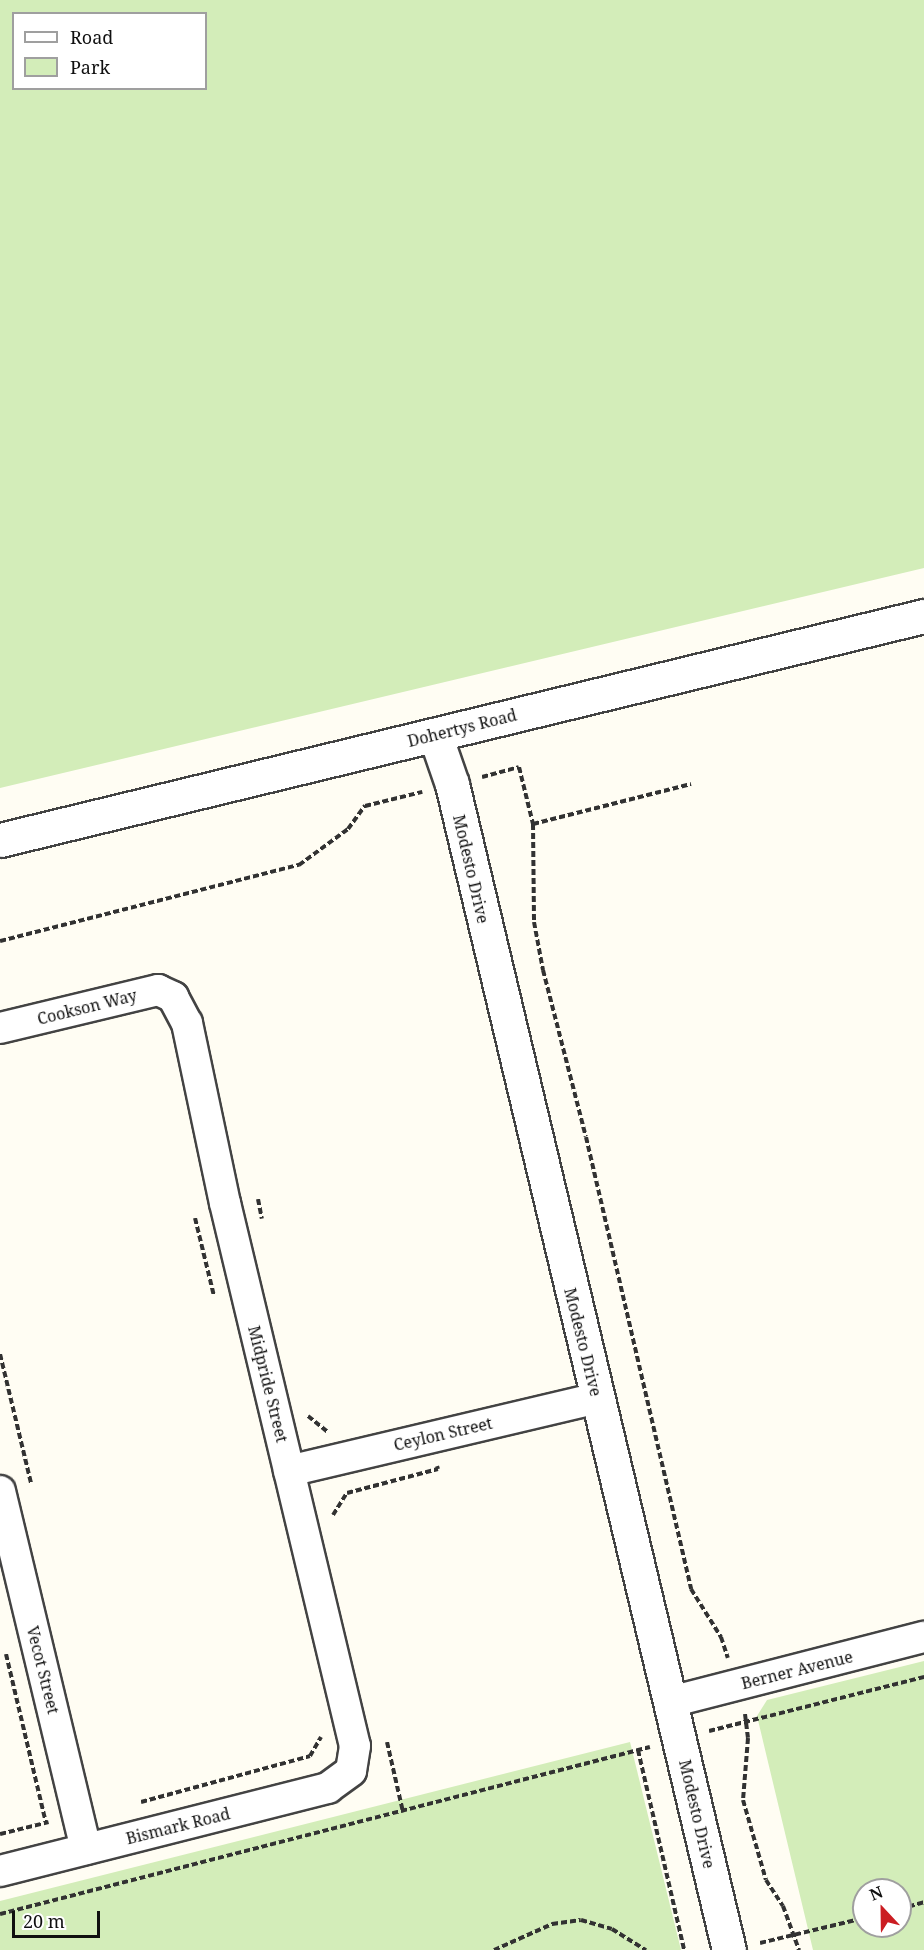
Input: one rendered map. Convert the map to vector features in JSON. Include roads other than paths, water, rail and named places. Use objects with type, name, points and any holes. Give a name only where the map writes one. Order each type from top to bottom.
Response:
[{"type":"street","name":"Dohertys Road","points":[[0,840],[924,616]]},
{"type":"street","name":"Modesto Drive","points":[[435,735],[452,784],[679,1740],[742,1947]]},
{"type":"street","name":"Cookson Way","points":[[0,1028],[158,990],[174,997]]},
{"type":"street","name":"Midpride Street","points":[[174,997],[187,1023],[225,1203],[355,1746],[351,1771]]},
{"type":"street","name":"Ceylon Street","points":[[289,1471],[597,1398]]},
{"type":"street","name":"Vecot Street","points":[[0,1491],[86,1850]]},
{"type":"street","name":"Berner Avenue","points":[[670,1702],[924,1637]]},
{"type":"street","name":"Bismark Road","points":[[0,1871],[328,1788],[351,1771]]}]
